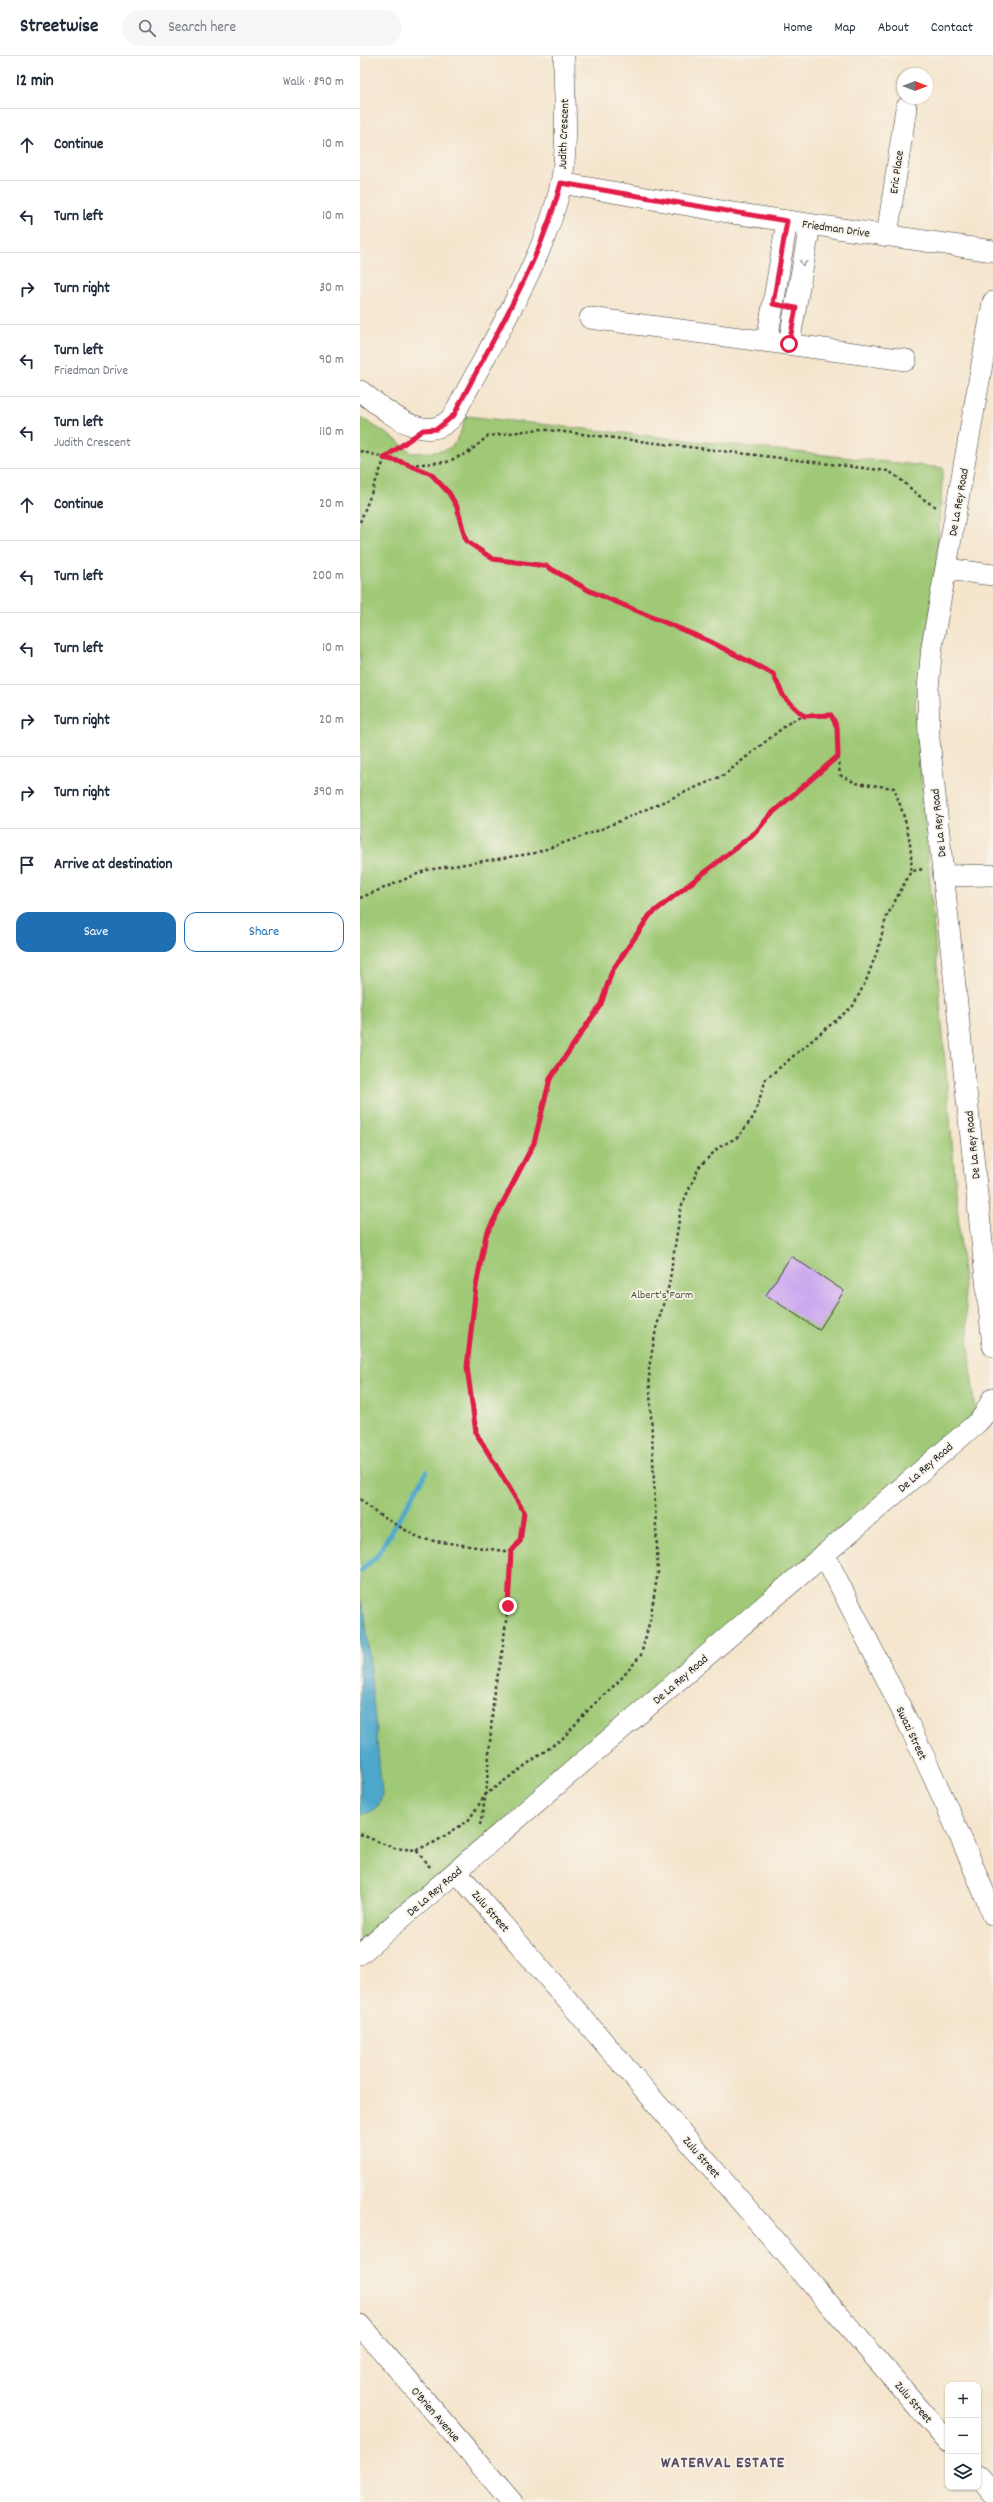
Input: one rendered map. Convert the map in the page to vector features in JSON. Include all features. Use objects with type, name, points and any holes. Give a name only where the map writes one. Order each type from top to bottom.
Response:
[{"type":"street","name":"Judith Crescent","points":[[423,430],[437,429],[454,415],[518,294],[554,209],[561,183],[564,151],[564,56]]},
{"type":"street","name":"Eric Place","points":[[887,236],[906,108]]},
{"type":"street","name":"Friedman Drive","points":[[561,183],[810,225],[993,252]]},
{"type":"street","points":[[767,341],[787,221]]},
{"type":"street","points":[[789,344],[810,225]]},
{"type":"street","name":"De La Rey Road","points":[[993,302],[932,646],[928,689],[929,739],[993,1346]]},
{"type":"street","points":[[773,304],[796,308]]},
{"type":"street","points":[[590,318],[906,360]]},
{"type":"street","points":[[360,391],[398,418],[423,430]]},
{"type":"street","points":[[946,569],[993,575]]},
{"type":"street","points":[[943,876],[993,875]]},
{"type":"street","name":"De La Rey Road","points":[[360,1954],[978,1422],[984,1415],[993,1398]]},
{"type":"street","name":"Swazi Street","points":[[824,1554],[888,1681],[957,1831],[993,1915]]},
{"type":"street","name":"Zulu Street","points":[[456,1872],[945,2439]]},
{"type":"street","name":"O'Brien Avenue","points":[[360,2325],[512,2502]]},
{"type":"street","points":[[981,2480],[993,2494]]},
{"type":"path","points":[[409,465],[447,462],[469,452],[488,436],[540,429],[888,470],[936,507],[957,511]]},
{"type":"path","points":[[360,522],[384,458],[423,430]]},
{"type":"path","points":[[360,451],[409,465],[431,474],[449,493],[457,507],[466,541],[493,559],[546,566],[590,591],[709,641],[773,674],[784,697],[804,716]]},
{"type":"path","points":[[360,898],[426,870],[535,853],[597,831],[724,775],[790,722],[804,716],[831,715],[837,727],[840,776],[856,784],[894,788],[903,812],[912,851],[911,871],[886,918],[879,946],[866,981],[853,1006],[766,1079],[754,1116],[738,1137],[719,1147],[699,1166],[681,1207],[669,1285],[656,1329],[649,1368],[658,1572],[650,1620],[641,1655],[620,1680],[592,1706],[563,1738],[486,1794],[468,1820],[435,1842],[416,1850],[393,1848],[360,1834]]},
{"type":"path","points":[[475,1856],[486,1794],[494,1691],[501,1662],[511,1552],[520,1541],[524,1512],[476,1433],[467,1367],[476,1286],[486,1235],[534,1143],[550,1079],[601,1004],[612,971],[650,915],[756,832],[770,815],[838,756]]},
{"type":"path","points":[[911,871],[929,868],[943,876]]},
{"type":"path","points":[[360,1499],[376,1513],[421,1539],[511,1552]]},
{"type":"path","points":[[416,1850],[429,1866],[456,1872]]},
{"type":"green space","name":"Albert's Farm","points":[[466,416],[943,468],[935,585],[915,704],[975,1416],[360,1945],[360,417],[395,439],[412,453],[435,452],[449,448],[458,438]]},
{"type":"water","points":[[360,1599],[365,1615],[382,1794],[380,1803],[376,1809],[360,1815]]},
{"type":"building","points":[[791,1256],[844,1291],[819,1330],[766,1295]]},
{"type":"waterway","points":[[360,1571],[376,1557],[427,1472]]},
{"type":"district","name":"WATERVAL ESTATE","points":[[723,2461]]},
{"type":"route","points":[[508,1606],[511,1552],[520,1541],[524,1512],[476,1433],[467,1367],[476,1286],[486,1235],[534,1143],[550,1079],[601,1004],[612,971],[650,915],[718,860],[756,832],[770,815],[838,756],[837,727],[831,715],[804,716],[784,697],[773,674],[709,641],[590,591],[546,566],[493,559],[466,541],[457,507],[449,493],[431,474],[402,462],[384,458],[423,430],[437,429],[449,421],[454,415],[518,294],[544,235],[554,209],[561,183],[787,221],[773,304],[796,308],[789,344]]}]
